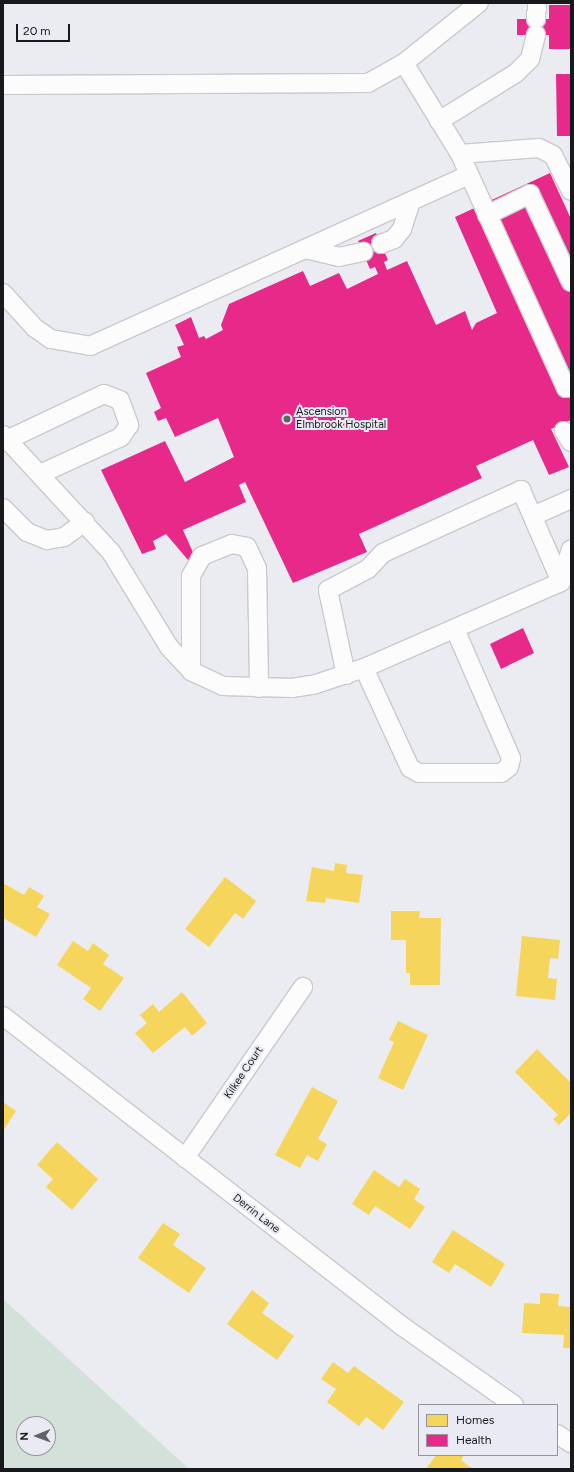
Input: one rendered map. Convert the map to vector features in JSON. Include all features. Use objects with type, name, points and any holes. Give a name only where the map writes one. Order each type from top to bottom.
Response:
[{"type":"street","points":[[3,85],[368,83],[404,63],[479,3]]},
{"type":"street","points":[[440,121],[516,73],[530,59],[536,19]]},
{"type":"street","points":[[404,63],[460,154],[566,388],[571,386]]},
{"type":"street","points":[[460,154],[539,148],[553,155],[571,191]]},
{"type":"street","points":[[3,293],[35,328],[51,339],[90,346],[469,175]]},
{"type":"street","points":[[487,215],[530,194],[571,282]]},
{"type":"street","points":[[381,244],[394,239],[402,230],[411,201]]},
{"type":"street","points":[[305,249],[339,257],[363,252]]},
{"type":"street","points":[[40,474],[121,437],[129,425],[120,400],[104,394],[5,438],[85,522],[111,552],[170,647],[191,671],[223,686],[259,688],[316,684],[364,668],[561,582],[571,550]]},
{"type":"street","points":[[346,675],[328,590],[368,569],[383,552],[521,490],[561,582]]},
{"type":"street","points":[[533,516],[571,499]]},
{"type":"street","points":[[3,508],[27,532],[47,540],[64,537],[85,522]]},
{"type":"street","points":[[191,671],[191,576],[202,556],[232,544],[247,547],[257,568],[259,688]]},
{"type":"street","points":[[364,668],[410,768],[419,773],[501,773],[509,767],[512,758],[455,629]]},
{"type":"street","name":"Kilkee Court","points":[[185,1158],[303,987]]},
{"type":"street","name":"Derrin Lane","points":[[3,1016],[402,1326],[513,1404]]},
{"type":"street","points":[[558,1435],[571,1444]]},
{"type":"shaded area","points":[[3,1299],[189,1469],[3,1469]]},
{"type":"building: Homes","points":[[335,863],[347,865],[346,873],[363,875],[359,903],[326,898],[325,903],[306,901],[312,867],[334,871]]},
{"type":"building: Homes","points":[[225,877],[256,901],[243,919],[235,913],[209,947],[185,929]]},
{"type":"building: Homes","points":[[3,883],[24,895],[29,887],[44,896],[37,907],[50,914],[36,937],[3,918]]},
{"type":"building: Homes","points":[[391,911],[420,911],[419,918],[441,918],[440,985],[410,985],[410,973],[406,973],[406,940],[391,940]]},
{"type":"building: Homes","points":[[522,936],[560,940],[558,959],[550,958],[548,978],[557,979],[555,1000],[516,996]]},
{"type":"building: Homes","points":[[73,941],[88,951],[93,943],[109,955],[103,964],[124,978],[100,1011],[83,999],[91,988],[57,965]]},
{"type":"building: Homes","points":[[182,992],[207,1023],[192,1036],[185,1027],[153,1053],[135,1033],[147,1023],[140,1015],[153,1004],[159,1012]]},
{"type":"building: Homes","points":[[398,1021],[428,1035],[403,1090],[378,1078],[394,1042],[389,1040]]},
{"type":"building: Homes","points":[[537,1049],[571,1083],[571,1113],[559,1125],[553,1119],[558,1115],[515,1072]]},
{"type":"building: Homes","points":[[312,1087],[338,1101],[318,1139],[327,1144],[318,1161],[307,1155],[300,1168],[275,1155]]},
{"type":"building: Homes","points":[[3,1102],[16,1111],[3,1131]]},
{"type":"building: Homes","points":[[57,1142],[98,1179],[72,1210],[46,1187],[53,1179],[37,1165]]},
{"type":"building: Homes","points":[[374,1170],[399,1187],[405,1179],[420,1189],[414,1199],[425,1207],[410,1229],[375,1206],[369,1215],[352,1204]]},
{"type":"building: Homes","points":[[163,1223],[180,1234],[173,1245],[206,1268],[189,1293],[138,1258]]},
{"type":"building: Homes","points":[[453,1230],[505,1264],[491,1287],[455,1264],[449,1273],[432,1262]]},
{"type":"building: Homes","points":[[252,1290],[269,1303],[262,1313],[294,1336],[277,1360],[227,1324]]},
{"type":"building: Homes","points":[[540,1293],[559,1294],[558,1306],[571,1307],[571,1348],[563,1348],[564,1335],[522,1333],[524,1303],[540,1304]]},
{"type":"building: Homes","points":[[333,1362],[348,1373],[354,1366],[404,1402],[383,1430],[366,1417],[359,1426],[327,1402],[336,1389],[321,1379]]},
{"type":"building: Homes","points":[[435,1456],[463,1456],[461,1460],[473,1469],[426,1469]]},
{"type":"building: Health","points":[[549,5],[571,5],[571,49],[549,49],[549,35],[517,35],[517,19],[549,19]]},
{"type":"building: Health","points":[[556,74],[571,74],[571,136],[557,136]]},
{"type":"building: Health","points":[[550,173],[571,219],[571,420],[551,429],[569,467],[549,475],[533,440],[476,466],[482,478],[359,534],[367,552],[293,583],[245,482],[239,485],[246,502],[183,530],[195,557],[188,560],[166,534],[153,541],[156,549],[142,554],[101,470],[165,441],[185,482],[234,457],[218,418],[175,437],[166,418],[158,421],[154,412],[161,408],[146,373],[181,357],[177,347],[184,345],[175,325],[191,317],[199,338],[204,336],[206,339],[223,330],[221,325],[229,304],[303,271],[310,286],[339,273],[347,289],[378,274],[375,267],[370,269],[358,241],[376,233],[388,260],[384,262],[387,270],[407,261],[436,325],[465,311],[472,330],[476,323],[497,313],[455,217]]},
{"type":"building: Health","points":[[523,628],[534,653],[501,669],[490,644]]},
{"type":"place","name":"Ascension Elmbrook Hospital","points":[[287,419]]}]
